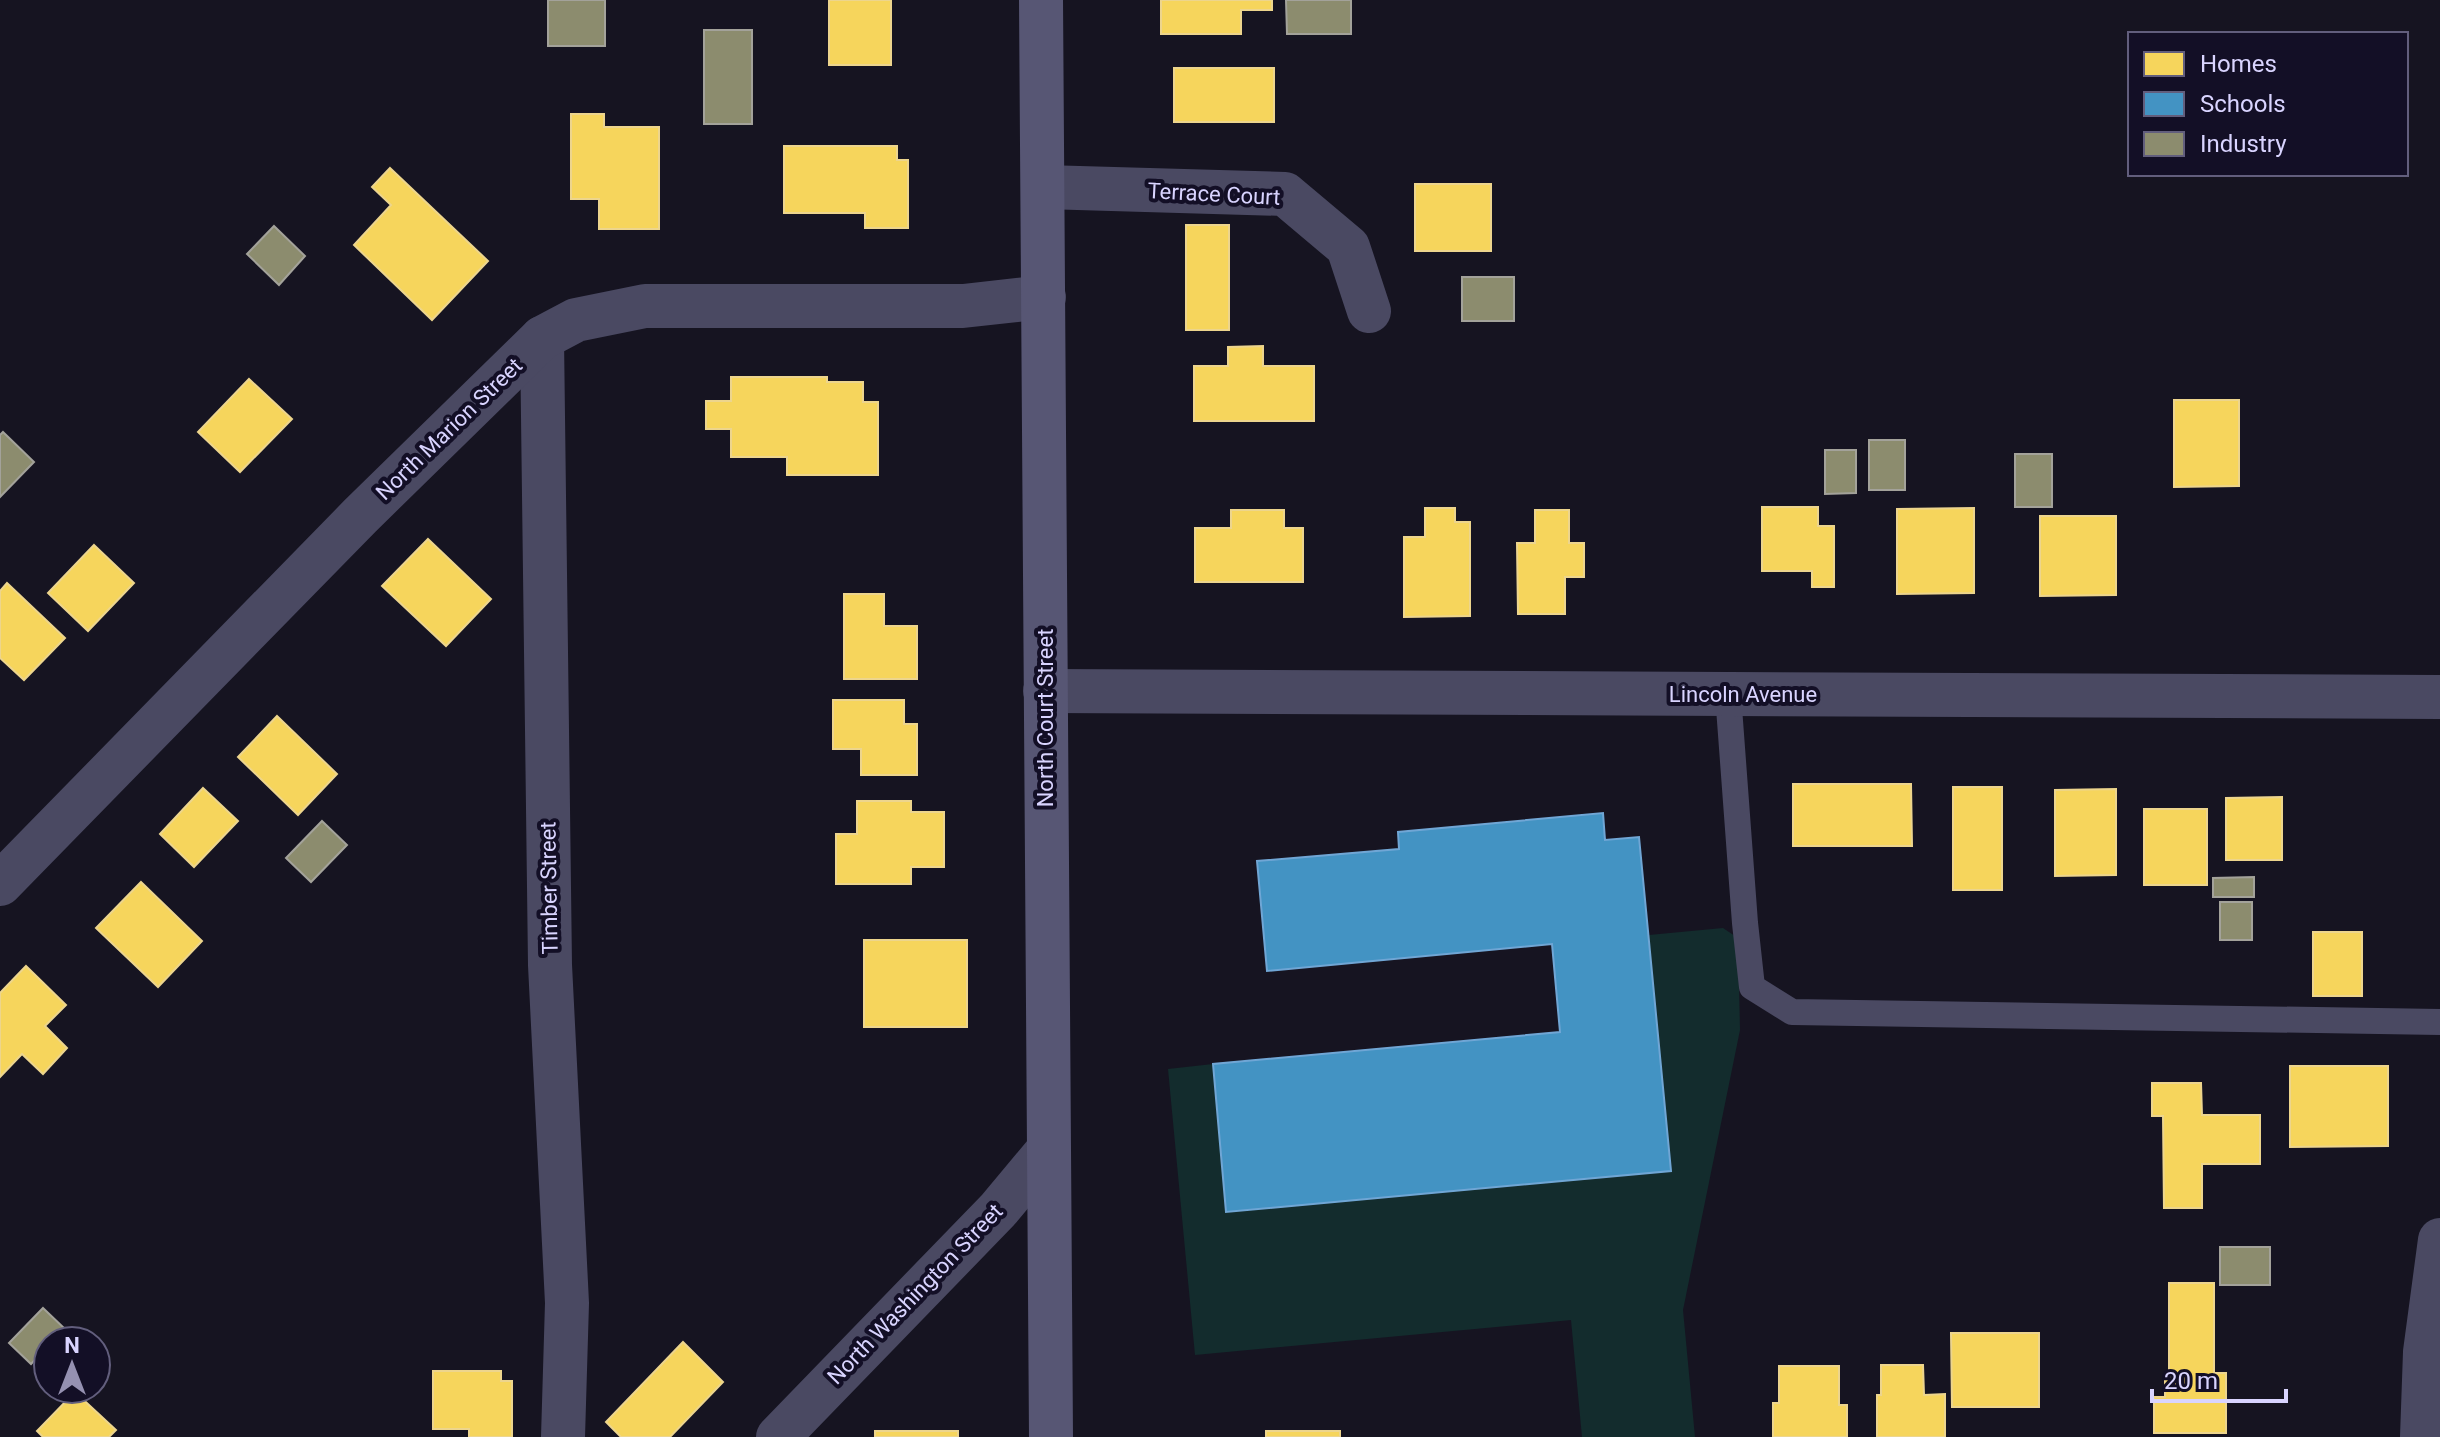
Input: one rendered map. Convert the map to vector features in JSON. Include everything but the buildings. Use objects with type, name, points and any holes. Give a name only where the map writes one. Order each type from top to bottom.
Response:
[{"type":"main road","name":"North Court Street","points":[[1041,0],[1051,1437]]},
{"type":"street","name":"Terrace Court","points":[[1044,187],[1285,194],[1348,247],[1369,311]]},
{"type":"street","name":"North Marion Street","points":[[0,884],[360,516],[542,338],[576,320],[645,306],[963,306],[1044,297]]},
{"type":"street","name":"Timber Street","points":[[542,338],[550,965],[567,1303],[563,1437]]},
{"type":"street","name":"Lincoln Avenue","points":[[1045,691],[2440,697]]},
{"type":"street","name":"North Washington Street","points":[[778,1437],[998,1210],[1049,1149]]},
{"type":"street","points":[[2422,1437],[2425,1352],[2440,1240]]},
{"type":"lane","points":[[1728,694],[1752,987],[1792,1012],[2440,1022]]},
{"type":"green space","points":[[1723,928],[1738,938],[1740,1030],[1683,1310],[1695,1437],[1582,1437],[1571,1320],[1195,1355],[1168,1069],[1213,1064],[1227,1212],[1670,1171],[1649,935]]}]
